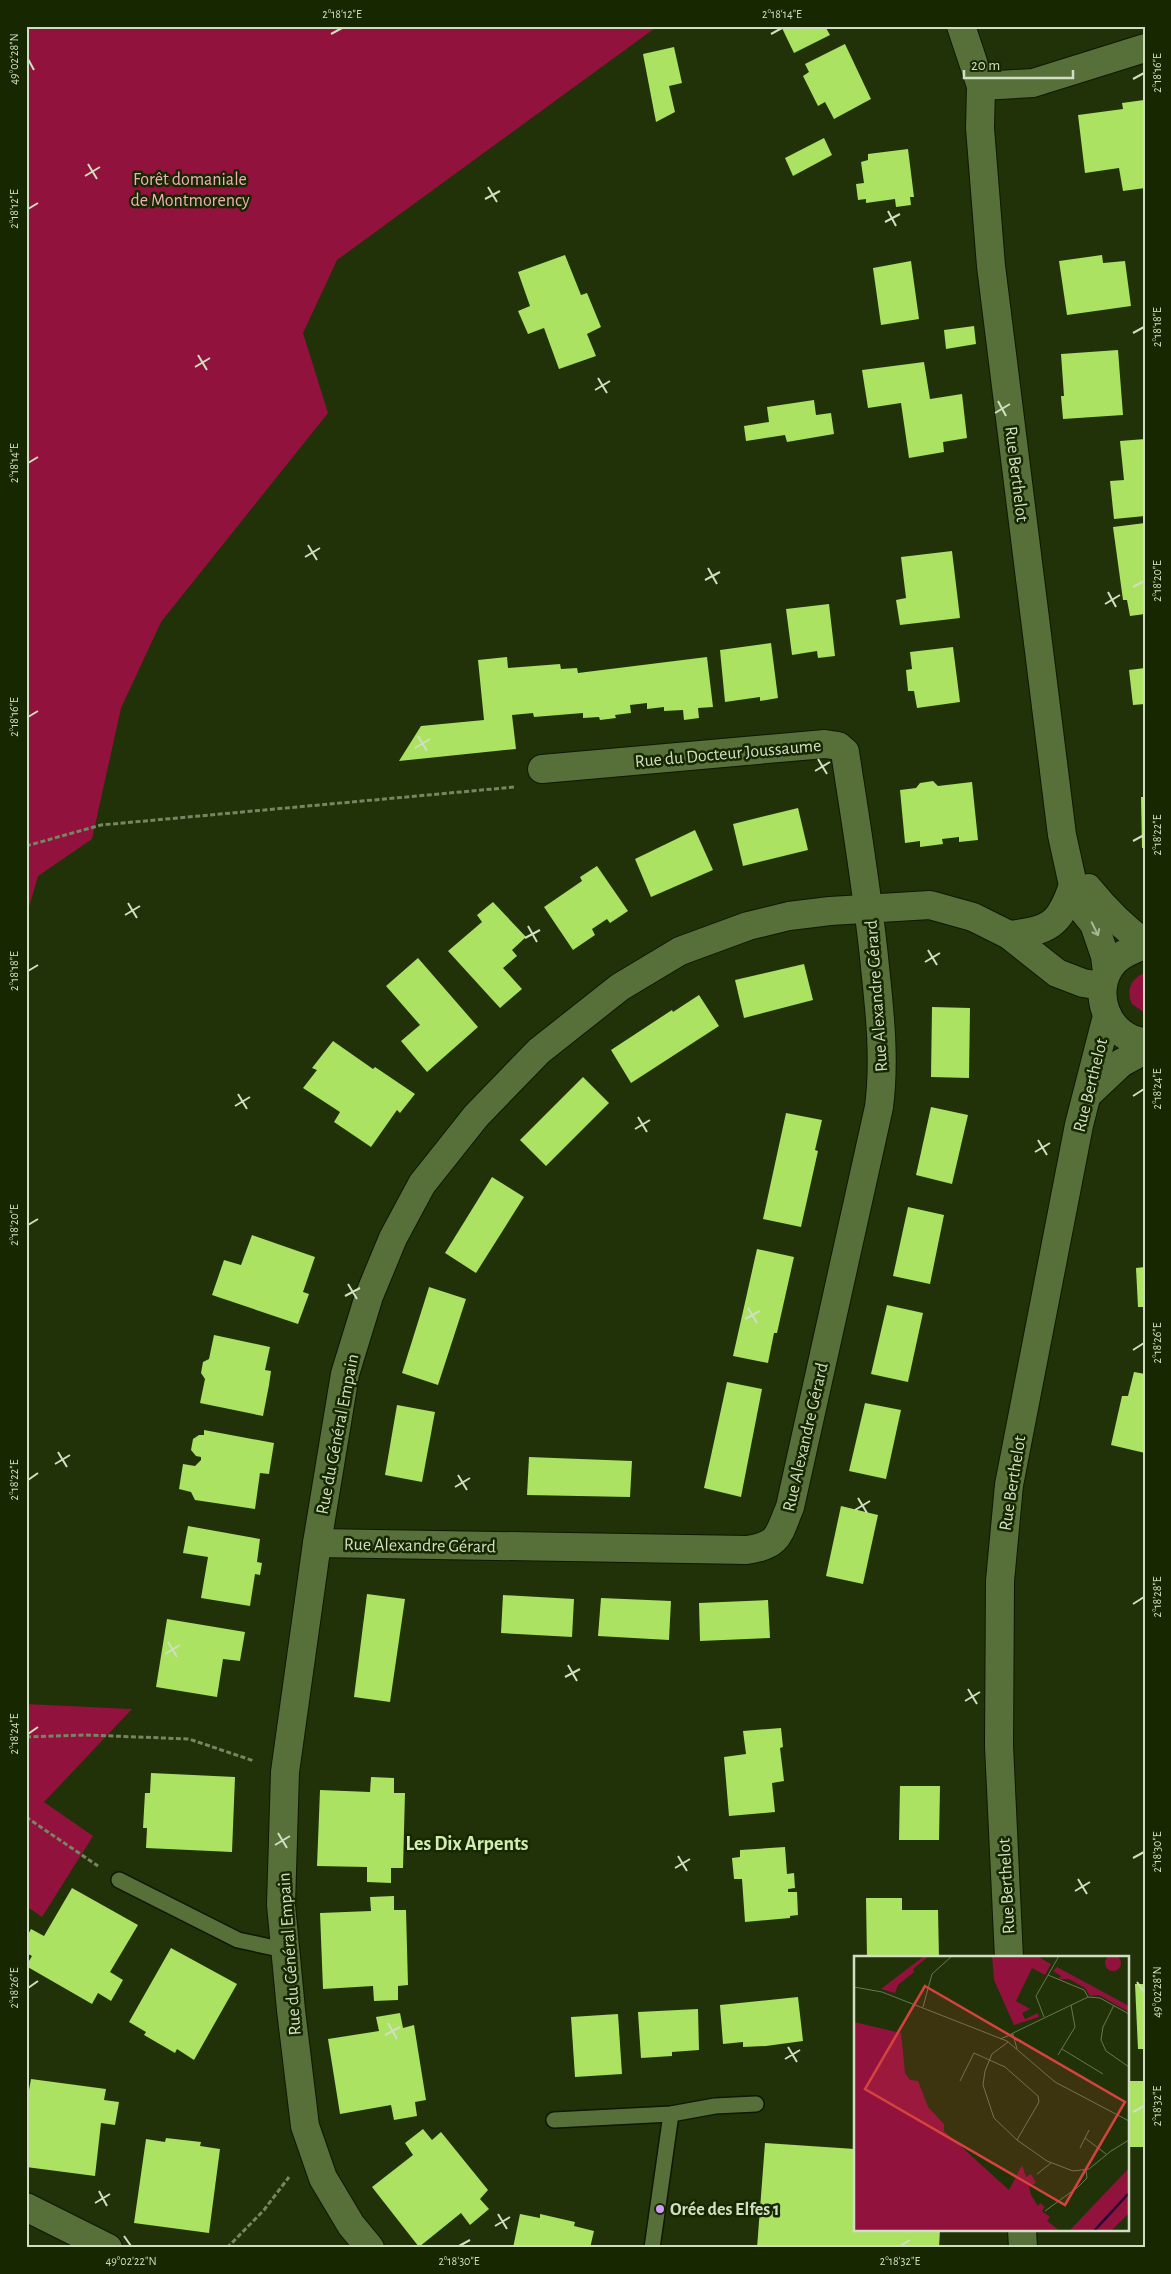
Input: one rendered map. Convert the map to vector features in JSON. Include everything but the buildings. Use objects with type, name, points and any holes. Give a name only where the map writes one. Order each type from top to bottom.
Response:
[{"type":"street","name":"Rue Berthelot","points":[[961,26],[981,86],[981,138],[991,266],[1062,835],[1073,885],[1082,909],[1094,924],[1105,956],[1102,1002],[1107,1016],[1079,1125],[1009,1485],[1000,1581],[999,1746],[1009,1956]]},
{"type":"street","points":[[981,86],[1033,83],[1145,48]]},
{"type":"street","name":"Rue du Docteur Joussaume","points":[[542,769],[825,744],[838,746],[845,752],[869,908]]},
{"type":"street","name":"Rue Berthelot","points":[[1062,835],[1087,886],[1104,908],[1126,930],[1145,944]]},
{"type":"street","points":[[1008,935],[1030,932],[1053,924],[1066,908],[1073,885]]},
{"type":"street","name":"Rue du Général Empain","points":[[370,2248],[351,2224],[323,2178],[305,2126],[284,1950],[281,1905],[284,1772],[317,1543],[345,1374],[369,1296],[393,1238],[422,1184],[476,1116],[539,1051],[620,987],[680,951],[748,926],[789,916],[869,908],[930,905],[973,917],[1008,935],[1057,972],[1083,983],[1105,979]]},
{"type":"street","name":"Rue Alexandre Gérard","points":[[317,1543],[729,1551],[764,1547],[772,1543],[790,1507],[880,1108],[883,1063],[881,1023],[869,908]]},
{"type":"street","points":[[1105,979],[1114,961],[1124,953],[1145,944]]},
{"type":"street","points":[[1107,1016],[1116,1028],[1128,1037],[1145,1042]]},
{"type":"street","points":[[1087,1095],[1121,1064],[1145,1050]]},
{"type":"street","points":[[26,2207],[108,2248]]},
{"type":"street","points":[[1022,2232],[1023,2248]]},
{"type":"lane","points":[[119,1880],[238,1940],[284,1950]]},
{"type":"lane","points":[[554,2120],[671,2114],[715,2106],[756,2104]]},
{"type":"lane","points":[[652,2248],[671,2114]]},
{"type":"path","points":[[26,846],[101,825],[542,785],[542,769]]},
{"type":"path","points":[[26,1737],[86,1735],[189,1739],[231,1751],[284,1772]]},
{"type":"path","points":[[26,1817],[119,1880]]},
{"type":"path","points":[[227,2248],[264,2210],[292,2174]]},
{"type":"green space","name":"Forêt domaniale de Montmorency","points":[[26,26],[654,26],[655,28],[337,260],[303,333],[328,413],[161,622],[121,708],[92,839],[38,876],[26,917]]},
{"type":"green space","points":[[1145,973],[1145,1013],[1132,1004],[1129,995],[1133,982]]},
{"type":"green space","points":[[26,1704],[132,1709],[44,1802],[93,1836],[42,1917],[26,1906]]},
{"type":"place","name":"Orée des Elfes 1","points":[[660,2209]]},
{"type":"district","name":"Les Dix Arpents","points":[[467,1843]]}]
